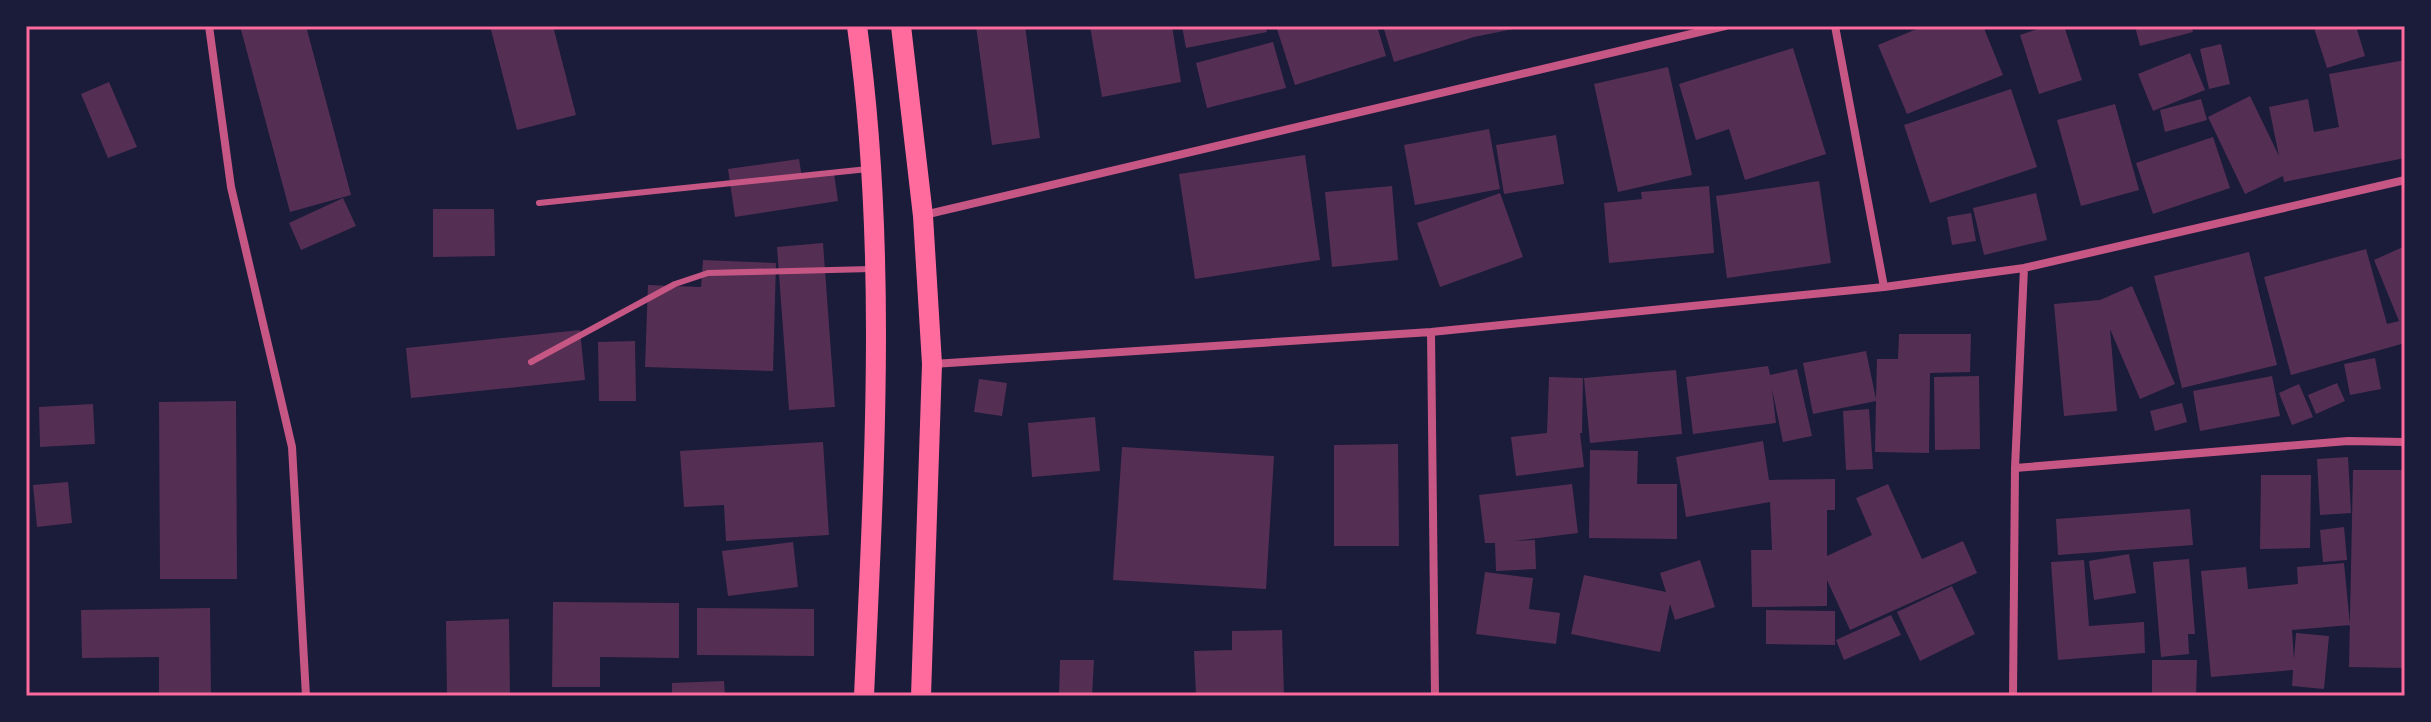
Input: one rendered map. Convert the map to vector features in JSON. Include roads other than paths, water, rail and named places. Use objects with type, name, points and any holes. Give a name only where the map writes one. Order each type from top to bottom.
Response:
[{"type":"main road","points":[[857,26],[868,106],[874,268],[872,508],[864,696]]},
{"type":"main road","points":[[901,26],[923,216],[932,364],[921,696]]},
{"type":"street","points":[[209,26],[231,187],[292,447],[306,696]]},
{"type":"street","points":[[923,216],[1725,26]]},
{"type":"street","points":[[1835,26],[1884,287]]},
{"type":"street","points":[[932,364],[1431,332],[1884,287],[2024,268],[2405,180]]},
{"type":"street","points":[[2013,696],[2015,468],[2024,268]]},
{"type":"street","points":[[1431,332],[1435,696]]},
{"type":"street","points":[[2015,468],[2348,441],[2405,442]]},
{"type":"lane","points":[[539,203],[872,168]]},
{"type":"lane","points":[[531,362],[675,284],[708,273],[874,268]]}]
